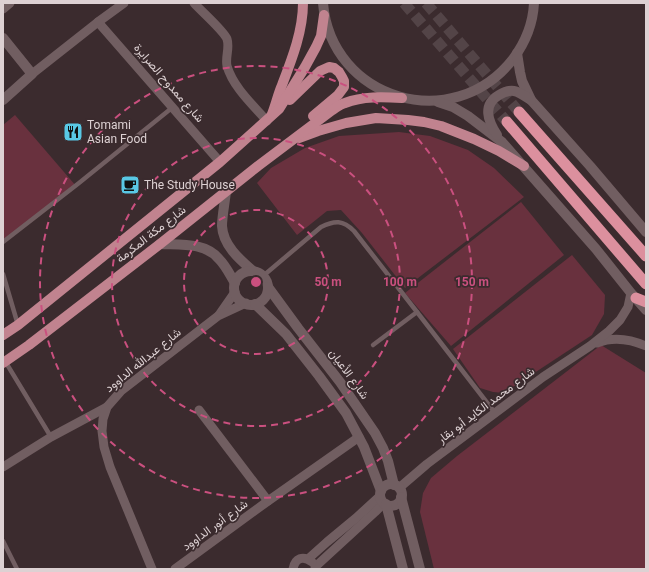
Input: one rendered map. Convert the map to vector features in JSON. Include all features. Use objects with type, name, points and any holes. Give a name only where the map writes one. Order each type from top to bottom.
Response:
[{"type":"highway","points":[[519,112],[646,256]]},
{"type":"highway","points":[[507,122],[646,284]]},
{"type":"main road","points":[[273,115],[281,86],[290,65],[298,38],[303,3]]},
{"type":"main road","name":"شارع مكة المكرمة","points":[[3,335],[18,325],[220,162],[273,115],[306,67],[321,36],[324,15]]},
{"type":"main road","points":[[258,166],[342,91],[344,85],[339,72],[334,68],[329,67],[320,71],[273,115]]},
{"type":"main road","name":"شارع مكة المكرمة","points":[[4,362],[29,345],[160,244],[312,124],[343,103],[372,97],[402,98]]},
{"type":"main road","points":[[290,142],[318,131],[346,123],[376,118],[408,120],[441,126],[474,139],[499,151],[524,166]]},
{"type":"street","points":[[3,9],[10,3]]},
{"type":"street","points":[[3,100],[32,74],[124,3]]},
{"type":"street","points":[[194,3],[227,39],[227,65],[232,78],[240,90],[273,115]]},
{"type":"street","points":[[323,3],[324,15],[330,34],[339,52],[351,68],[366,81],[383,91],[402,98],[419,101],[452,99],[468,94],[496,77],[517,53],[528,33],[532,20],[534,3]]},
{"type":"street","name":"شارع ممدوح الصرايرة","points":[[98,22],[220,162]]},
{"type":"street","points":[[3,38],[32,74]]},
{"type":"street","points":[[517,53],[522,80],[531,100],[646,232]]},
{"type":"street","points":[[531,100],[514,91],[503,92],[495,97],[489,105],[488,113],[492,127],[502,142],[596,249],[638,298],[646,310]]},
{"type":"street","points":[[436,101],[453,106],[502,142]]},
{"type":"street","points":[[160,244],[192,245],[208,250],[219,259],[235,288],[237,297],[241,301],[251,304],[261,302],[267,292],[268,287],[266,281],[263,276],[253,271],[239,259],[228,246],[224,236],[222,226],[226,191]]},
{"type":"street","points":[[235,288],[238,278],[242,274],[253,271]]},
{"type":"street","name":"شارع الأعيان","points":[[268,287],[340,382],[375,433],[383,448],[398,490],[420,569]]},
{"type":"street","name":"شارع عبدالله الداوود","points":[[218,316],[235,288]]},
{"type":"street","name":"شارع محمد الكايد أبو بقار","points":[[398,490],[427,464],[543,377],[590,346],[609,331],[638,298]]},
{"type":"street","name":"شارع عبدالله الداوود","points":[[152,569],[110,467],[104,447],[102,431],[106,407],[121,391],[218,316],[251,304]]},
{"type":"street","name":"شارع الأعيان","points":[[251,304],[286,334],[320,376],[346,413],[370,462],[383,498],[403,569]]},
{"type":"street","name":"شارع محمد الكايد أبو بقار","points":[[590,346],[608,339],[632,341],[646,346]]},
{"type":"street","points":[[3,467],[51,437],[106,407]]},
{"type":"street","points":[[199,410],[268,501]]},
{"type":"street","name":"شارع أنور الداوود","points":[[175,569],[359,437]]},
{"type":"street","points":[[293,569],[294,563],[303,558],[312,562],[314,568],[375,512],[383,498],[384,486],[386,485],[398,490],[399,502],[391,506],[383,498]]},
{"type":"street","points":[[308,559],[356,518],[383,498]]},
{"type":"lane","points":[[3,242],[173,107]]},
{"type":"lane","points":[[263,276],[321,227],[330,223],[339,222],[348,225],[495,413]]},
{"type":"lane","points":[[3,274],[18,325]]},
{"type":"lane","points":[[373,345],[417,312]]},
{"type":"lane","points":[[4,362],[51,437]]},
{"type":"lane","points":[[3,541],[17,569]]},
{"type":"shaded area","points":[[15,115],[76,186],[3,242],[3,125]]},
{"type":"shaded area","points":[[399,132],[430,136],[468,150],[494,168],[524,197],[405,288],[362,233],[341,210],[327,211],[297,235],[257,183],[271,168],[305,148],[339,136]]},
{"type":"shaded area","points":[[521,202],[564,255],[451,346],[405,293]]},
{"type":"shaded area","points":[[572,255],[605,295],[604,314],[592,335],[504,393],[493,392],[480,388],[453,349]]},
{"type":"shaded area","points":[[601,345],[646,373],[646,569],[434,569],[420,512],[423,493],[431,478],[457,456]]},
{"type":"tunnel","points":[[404,3],[507,122]]},
{"type":"tunnel","points":[[426,3],[519,112]]},
{"type":"place","name":"Tomami Asian Food","points":[[73,132]]},
{"type":"place","name":"The Study House","points":[[130,185]]}]
